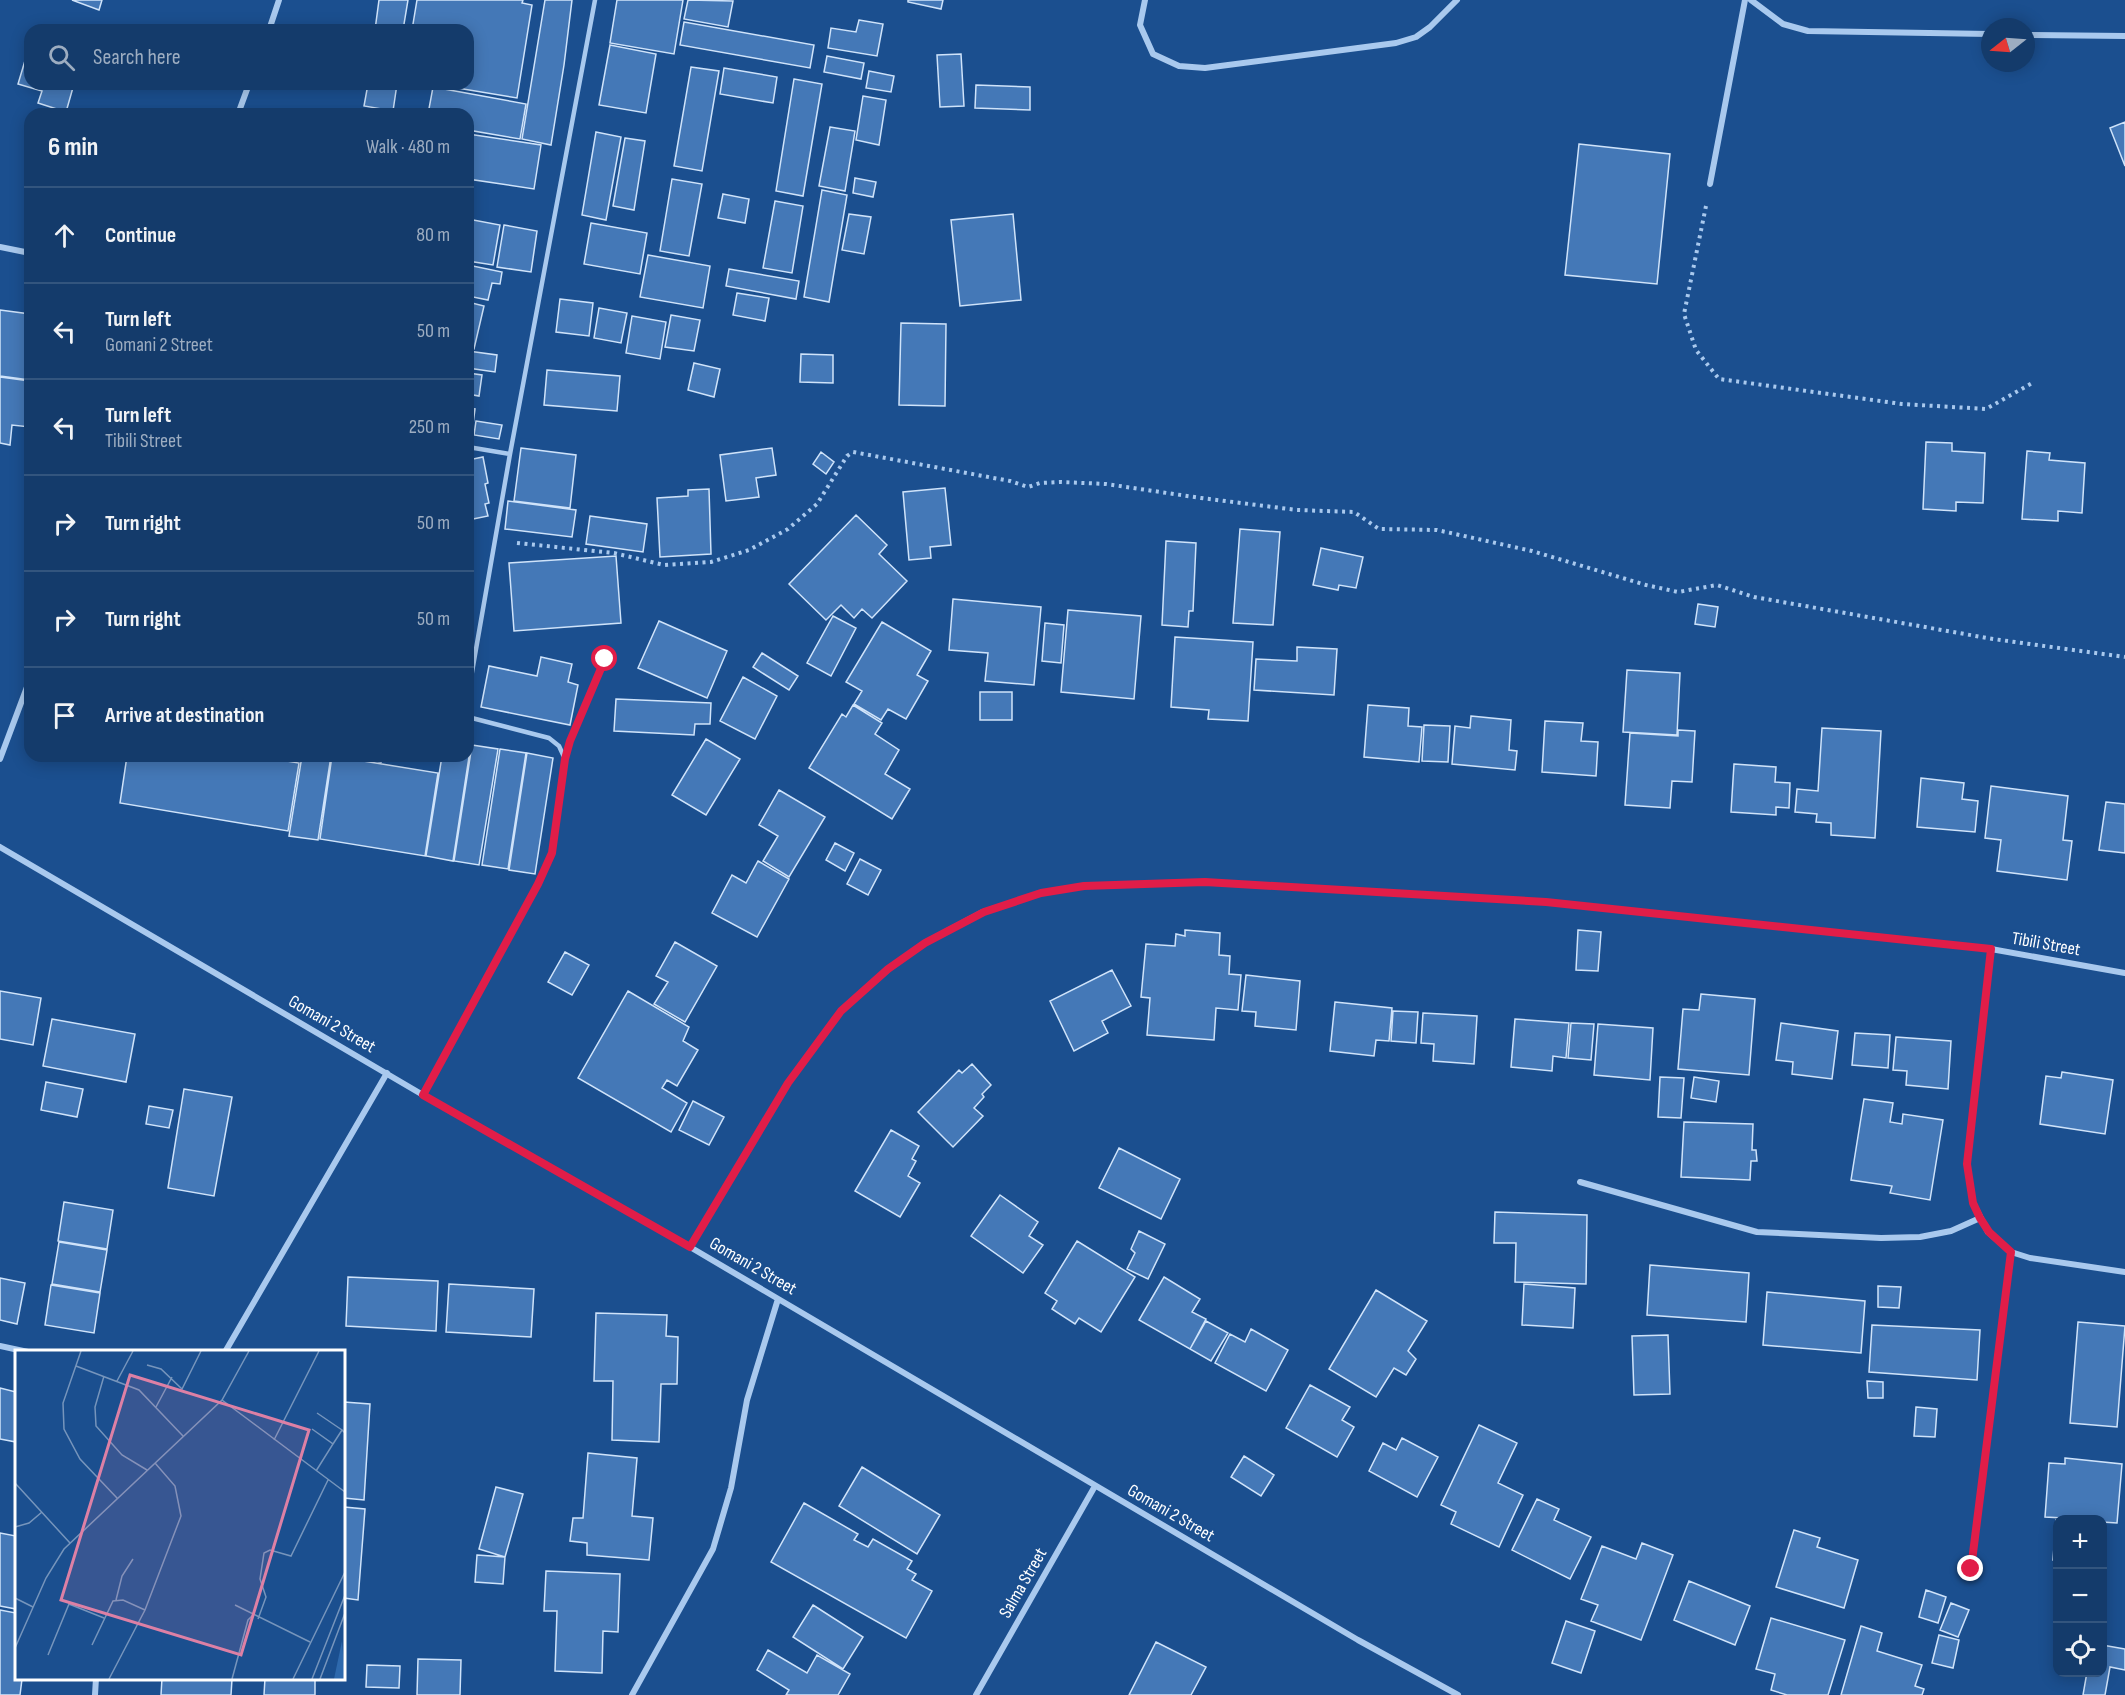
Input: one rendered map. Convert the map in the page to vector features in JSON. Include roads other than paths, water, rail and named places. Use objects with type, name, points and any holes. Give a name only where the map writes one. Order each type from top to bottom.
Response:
[{"type":"street","points":[[271,24],[279,0]]},
{"type":"street","points":[[1145,0],[1140,25],[1153,54],[1179,66],[1205,68],[1396,43],[1416,37],[1430,27],[1457,0]]},
{"type":"street","points":[[1710,184],[1745,0]]},
{"type":"street","points":[[1751,0],[1783,24],[1808,31],[1981,34]]},
{"type":"street","points":[[2035,35],[2125,36]]},
{"type":"street","points":[[240,108],[247,90]]},
{"type":"street","points":[[0,247],[24,252]]},
{"type":"street","points":[[0,759],[24,695]]},
{"type":"street","name":"Gomani 2 Street","points":[[0,847],[423,1095],[690,1247],[1358,1640],[1458,1695]]},
{"type":"street","name":"Tibili Street","points":[[690,1247],[788,1083],[841,1011],[888,969],[925,943],[984,912],[1041,893],[1084,886],[1205,882],[1546,902],[1991,949],[2125,973]]},
{"type":"street","points":[[1991,949],[1967,1164],[1973,1203],[1989,1232],[2011,1252],[2030,1258],[2125,1272]]},
{"type":"street","points":[[226,1350],[387,1073]]},
{"type":"street","points":[[1580,1182],[1757,1232],[1881,1238],[1920,1237],[1951,1231],[1980,1218]]},
{"type":"street","points":[[632,1695],[712,1548],[731,1488],[747,1400],[778,1299]]},
{"type":"street","points":[[0,1346],[19,1350]]},
{"type":"street","name":"Salma Street","points":[[976,1695],[1095,1486]]},
{"type":"street","points":[[94,1695],[96,1680]]},
{"type":"lane","points":[[474,661],[510,454],[595,0]]},
{"type":"lane","points":[[474,448],[510,454]]},
{"type":"lane","points":[[423,1095],[538,884],[552,853],[565,759],[570,741],[605,659]]},
{"type":"lane","points":[[474,719],[549,738],[560,746],[565,759]]},
{"type":"lane","points":[[1971,1569],[2011,1252]]}]
